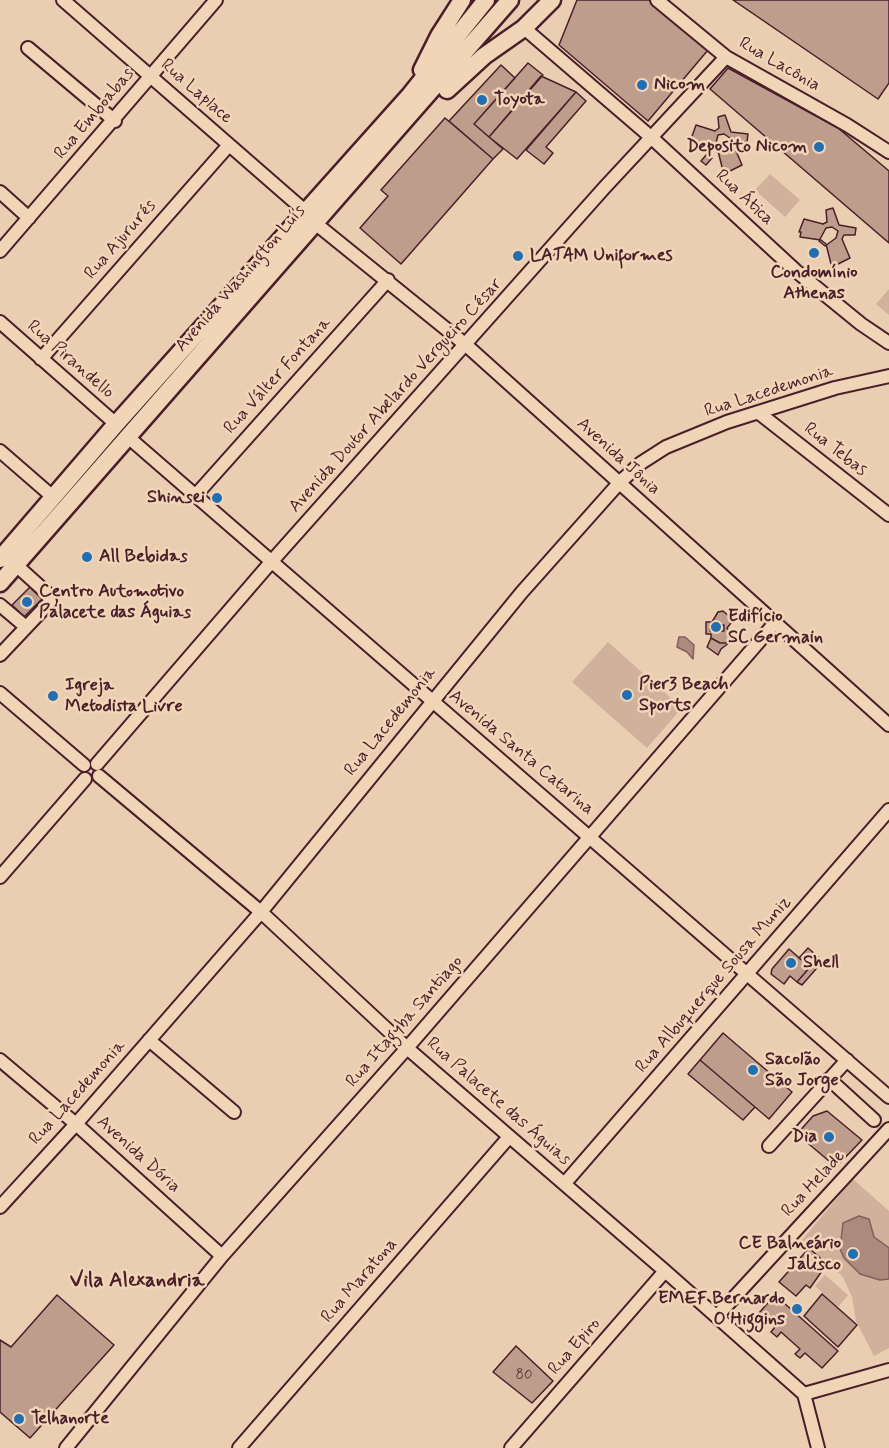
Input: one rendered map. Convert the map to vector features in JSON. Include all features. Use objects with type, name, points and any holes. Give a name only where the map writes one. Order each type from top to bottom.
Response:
[{"type":"highway","points":[[416,99],[439,36],[462,0]]},
{"type":"highway","name":"Avenida Washington Luís","points":[[416,99],[427,75],[486,0]]},
{"type":"highway","name":"Avenida Washington Luís","points":[[0,583],[8,562],[52,497],[116,424],[310,217],[416,99],[452,69],[510,0]]},
{"type":"highway","points":[[416,99],[447,90],[484,56],[524,28],[552,0]]},
{"type":"highway","name":"Avenida Washington Luís","points":[[8,562],[128,437],[310,217]]},
{"type":"street","name":"Rua Laplace","points":[[63,0],[310,217]]},
{"type":"street","name":"Rua Emboabas","points":[[0,251],[216,0]]},
{"type":"street","name":"Rua Lacônia","points":[[657,0],[726,57],[847,125],[889,152]]},
{"type":"street","name":"Rua Ática","points":[[524,28],[652,138],[796,271],[861,324],[889,343]]},
{"type":"street","points":[[28,48],[115,120]]},
{"type":"street","name":"Avenida Doutor Abelardo Vergueiro César","points":[[98,770],[272,561],[726,57]]},
{"type":"street","name":"Rua Ajururés","points":[[41,359],[229,145]]},
{"type":"street","points":[[0,192],[29,218]]},
{"type":"street","name":"Avenida Jônia","points":[[310,217],[466,345],[889,725]]},
{"type":"street","name":"Rua Válter Fontana","points":[[195,496],[388,280]]},
{"type":"street","name":"Rua Pirandello","points":[[0,322],[116,424]]},
{"type":"street","name":"Rua Lacedemonia","points":[[0,1207],[76,1124],[261,912],[431,700],[522,592],[620,482],[641,463],[666,447],[835,388],[889,376]]},
{"type":"street","name":"Rua Tebas","points":[[759,413],[889,515]]},
{"type":"street","name":"Avenida Santa Catarina","points":[[128,437],[889,1097]]},
{"type":"street","points":[[0,451],[52,497]]},
{"type":"street","points":[[0,655],[50,599],[8,562]]},
{"type":"street","points":[[0,605],[26,627]]},
{"type":"street","name":"Rua Itagyba Santiago","points":[[66,1448],[222,1256],[407,1048],[775,623]]},
{"type":"street","points":[[0,693],[84,765]]},
{"type":"street","points":[[89,762],[98,770],[91,781],[85,779],[82,774],[84,765],[89,762]]},
{"type":"street","name":"Rua Palacete das Águias","points":[[98,770],[261,912],[407,1048],[665,1270],[804,1394]]},
{"type":"street","points":[[0,877],[85,779]]},
{"type":"street","name":"Rua Albuquerque Sousa Muniz","points":[[565,1183],[749,974],[889,810]]},
{"type":"street","points":[[149,1040],[234,1112]]},
{"type":"street","name":"Avenida Dória","points":[[0,1060],[76,1124],[222,1256]]},
{"type":"street","points":[[769,1146],[847,1060]]},
{"type":"street","points":[[830,1079],[874,1120]]},
{"type":"street","name":"Rua Helade","points":[[717,1316],[889,1129]]},
{"type":"street","name":"Rua Maratona","points":[[239,1448],[509,1137]]},
{"type":"street","name":"Rua Epiro","points":[[512,1448],[665,1270]]},
{"type":"street","points":[[818,1448],[804,1394],[889,1370]]},
{"type":"shaded area","points":[[770,174],[800,200],[785,217],[755,190]]},
{"type":"shaded area","points":[[889,289],[889,315],[876,304]]},
{"type":"shaded area","points":[[679,637],[685,637],[694,645],[693,659],[687,652],[677,647]]},
{"type":"shaded area","name":"Pier3 Beach Sports","points":[[608,642],[682,708],[647,748],[572,682]]},
{"type":"shaded area","name":"CE Balneário Jalisco","points":[[853,1179],[889,1211],[889,1348],[874,1356],[856,1321],[852,1297],[843,1277],[802,1240]]},
{"type":"shaded area","points":[[859,1216],[869,1219],[874,1237],[889,1248],[889,1279],[880,1280],[860,1274],[844,1258],[840,1249],[843,1223]]},
{"type":"shaded area","points":[[825,1275],[848,1295],[838,1307],[815,1286]]},
{"type":"building","name":"Nicom","points":[[577,0],[649,0],[708,50],[648,121],[559,45]]},
{"type":"building","points":[[733,0],[889,0],[889,83],[878,99]]},
{"type":"building","points":[[528,63],[543,75],[489,137],[474,124]]},
{"type":"building","name":"Toyota","points":[[501,65],[515,78],[474,124],[503,149],[493,159],[449,121]]},
{"type":"building","name":"Deposito Nicom","points":[[728,68],[838,128],[889,171],[889,243],[710,89]]},
{"type":"building","points":[[541,76],[576,92],[517,159],[489,137]]},
{"type":"building","points":[[576,92],[586,101],[546,147],[553,153],[544,164],[526,150]]},
{"type":"building","points":[[725,115],[731,132],[748,134],[747,142],[736,142],[734,146],[742,165],[728,172],[723,171],[718,151],[711,148],[713,146],[692,144],[693,139],[691,139],[696,125],[715,131],[719,128],[718,117]]},
{"type":"building","points":[[445,118],[493,159],[401,264],[360,228],[388,196],[381,190]]},
{"type":"building","points":[[724,134],[730,138],[728,144],[717,152],[711,148],[716,143],[718,135]]},
{"type":"building","points":[[707,154],[712,158],[706,165],[701,161]]},
{"type":"building","points":[[833,208],[839,225],[856,228],[855,235],[844,235],[842,239],[850,258],[836,265],[836,263],[831,264],[826,244],[821,240],[800,237],[801,232],[799,232],[804,219],[823,224],[827,222],[826,210]]},
{"type":"building","points":[[832,227],[838,231],[836,238],[825,246],[819,241],[826,228]]},
{"type":"building","name":"Condomínio Athenas","points":[[814,249],[818,252],[813,258],[809,255]]},
{"type":"building","name":"Centro Automotivo Palacete das Águias","points":[[30,587],[42,599],[24,617],[12,605]]},
{"type":"building","name":"Edifício SC Germain","points":[[723,611],[730,617],[731,623],[727,628],[732,636],[726,643],[720,643],[711,638],[711,634],[706,634],[706,622],[712,622],[718,612]]},
{"type":"building","points":[[724,625],[724,631],[710,631],[710,626]]},
{"type":"building","points":[[731,631],[734,639],[721,649],[718,655],[707,647],[711,638],[720,643],[726,643],[732,636]]},
{"type":"building","points":[[808,948],[823,961],[802,985],[797,982],[810,967],[799,958]]},
{"type":"building","name":"Shell","points":[[789,949],[810,967],[797,982],[790,976],[784,984],[771,974],[772,969]]},
{"type":"building","points":[[723,1033],[792,1092],[769,1119],[700,1060]]},
{"type":"building","points":[[700,1060],[755,1107],[743,1120],[688,1074]]},
{"type":"building","name":"Dia","points":[[827,1111],[862,1140],[836,1167],[797,1134],[813,1116]]},
{"type":"building","points":[[809,1248],[827,1264],[810,1288],[806,1285],[796,1296],[779,1282]]},
{"type":"building","points":[[822,1294],[857,1325],[838,1347],[804,1316]]},
{"type":"building","points":[[57,1295],[114,1345],[30,1438],[0,1412],[0,1340],[11,1347]]},
{"type":"building","points":[[775,1295],[838,1351],[822,1368],[805,1353],[800,1358],[795,1354],[800,1349],[781,1332],[777,1337],[771,1332],[775,1327],[759,1313]]},
{"type":"building","points":[[516,1346],[553,1381],[532,1403],[493,1372]]},
{"type":"place","name":"Nicom","points":[[642,85]]},
{"type":"place","name":"Toyota","points":[[482,100]]},
{"type":"place","name":"Deposito Nicom","points":[[819,147]]},
{"type":"place","name":"Condomínio Athenas","points":[[814,253]]},
{"type":"place","name":"LATAM Uniformes","points":[[518,256]]},
{"type":"place","name":"Shinsei","points":[[217,498]]},
{"type":"place","name":"All Bebidas","points":[[87,557]]},
{"type":"place","name":"Centro Automotivo Palacete das Águias","points":[[27,602]]},
{"type":"place","name":"Edifício SC Germain","points":[[716,627]]},
{"type":"place","name":"Pier3 Beach Sports","points":[[627,695]]},
{"type":"place","name":"Igreja Metodista Livre","points":[[53,696]]},
{"type":"place","name":"Shell","points":[[791,963]]},
{"type":"place","name":"Sacolão São Jorge","points":[[753,1070]]},
{"type":"place","name":"Dia","points":[[829,1137]]},
{"type":"place","name":"CE Balneário Jalisco","points":[[853,1254]]},
{"type":"place","name":"EMEF Bernardo O Higgins","points":[[797,1309]]},
{"type":"place","name":"Telhanorte","points":[[19,1419]]},
{"type":"district","name":"Vila Alexandria","points":[[137,1282]]}]
